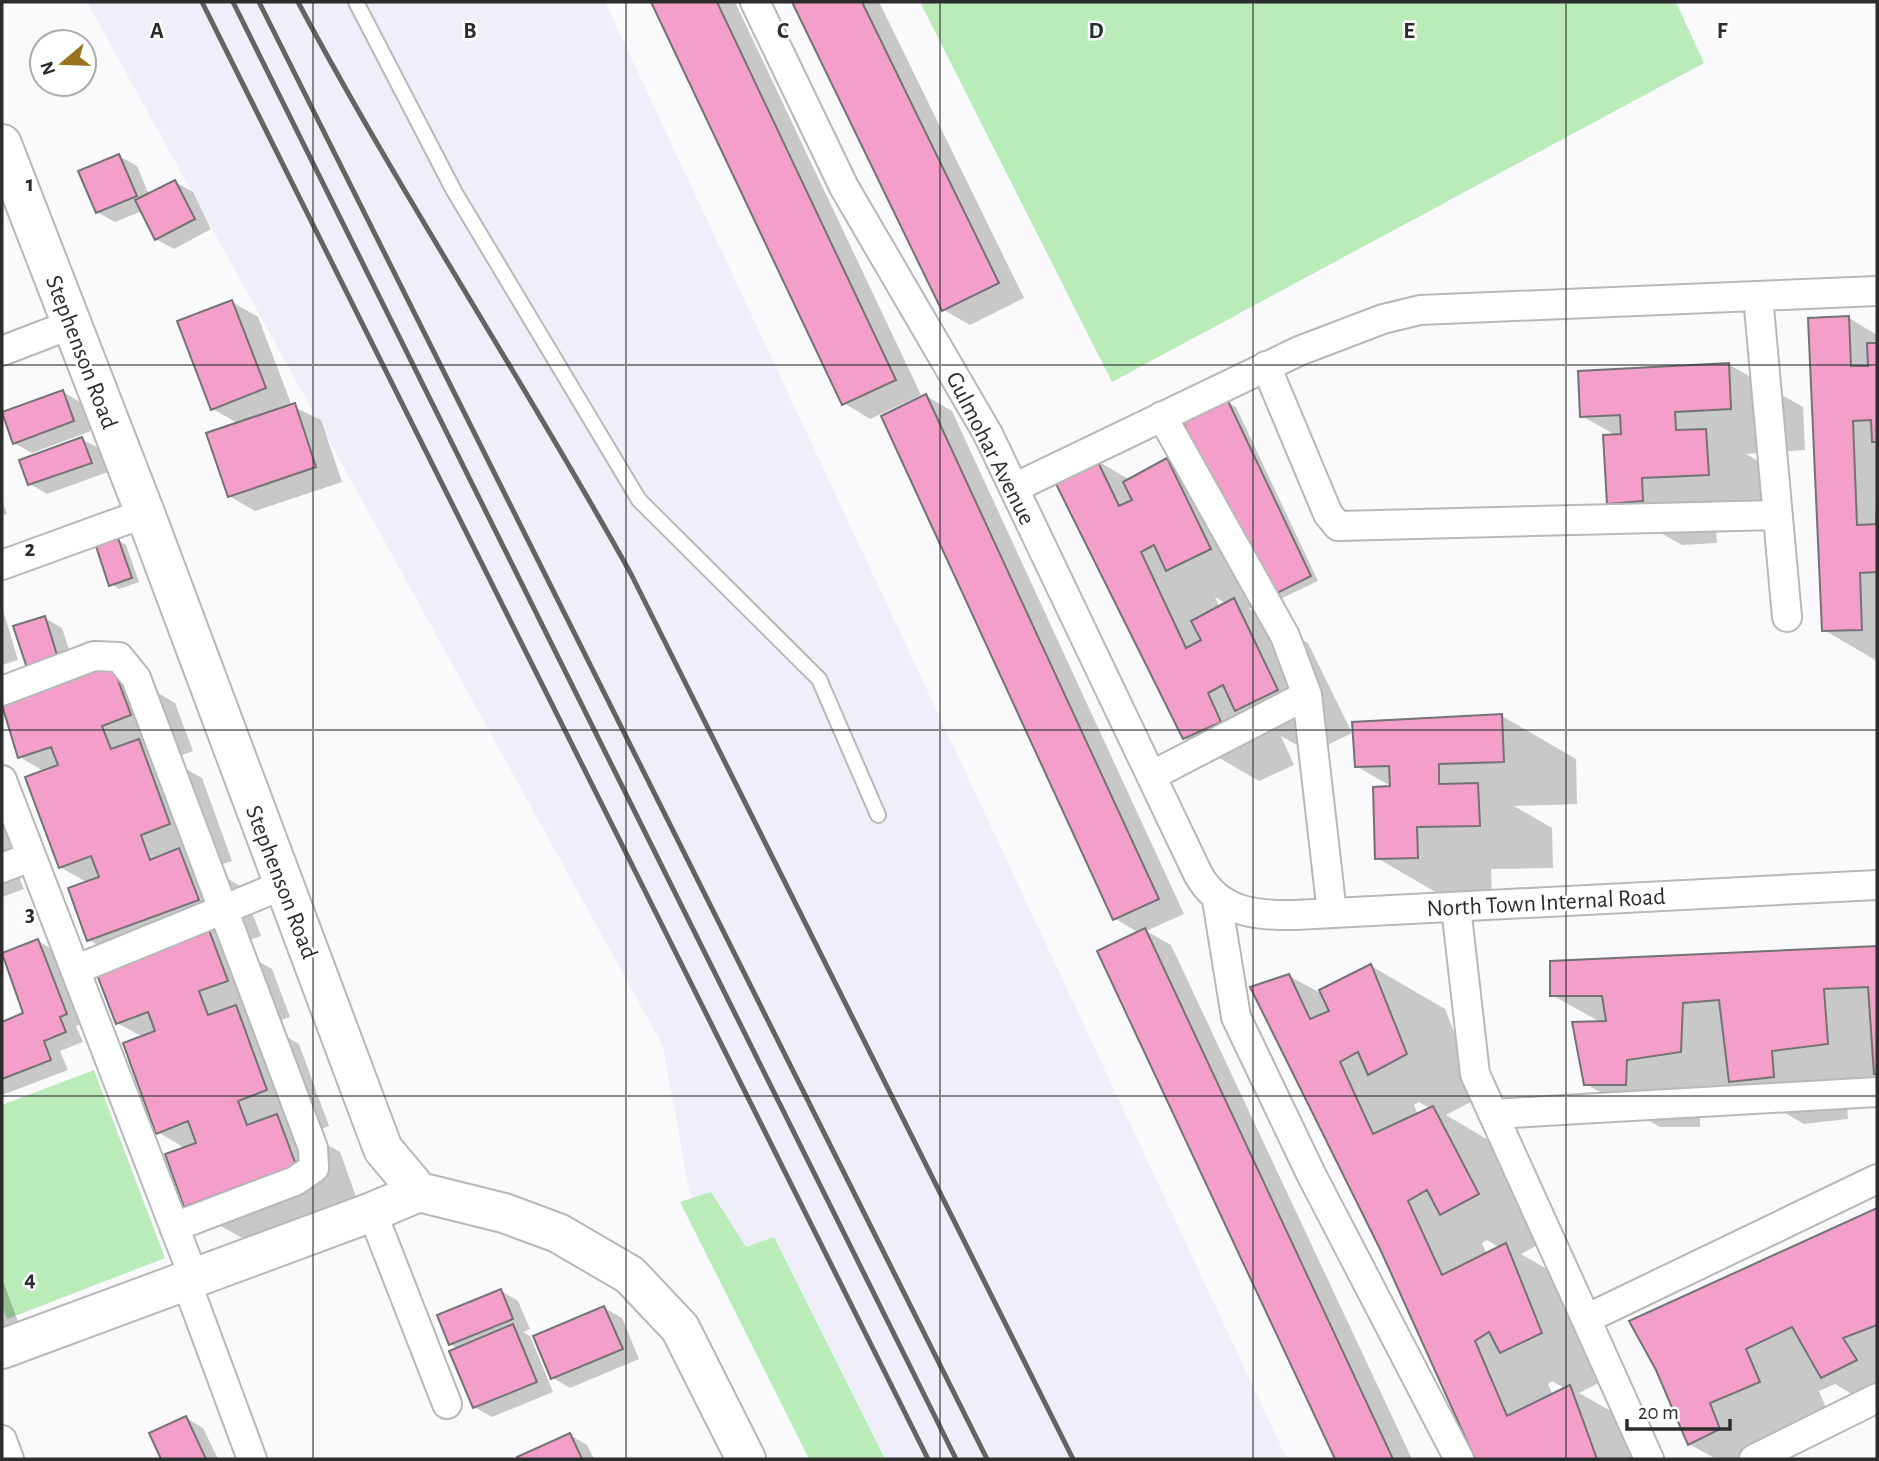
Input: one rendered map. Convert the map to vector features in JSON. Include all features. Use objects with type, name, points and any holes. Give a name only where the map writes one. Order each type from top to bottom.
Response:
[{"type":"main road","name":"Stephenson Road","points":[[2,144],[145,513],[383,1149],[419,1192]]},
{"type":"main road","points":[[2,1348],[372,1212],[419,1192],[504,1213],[558,1233],[630,1275],[680,1328],[746,1459]]},
{"type":"street","name":"Gulmohar Avenue","points":[[755,2],[844,187],[960,385],[1014,488],[1198,874],[1217,900]]},
{"type":"street","points":[[1014,488],[1266,366],[1347,331],[1420,310],[1877,291]]},
{"type":"street","points":[[1758,296],[1787,617]]},
{"type":"street","points":[[2,351],[72,324]]},
{"type":"street","points":[[1266,366],[1328,514],[1338,526],[1778,515]]},
{"type":"street","points":[[1162,416],[1284,636],[1307,695],[1332,913]]},
{"type":"street","points":[[2,565],[145,513]]},
{"type":"street","points":[[2,691],[94,656],[120,657],[136,678],[313,1148],[314,1168],[295,1181],[174,1227]]},
{"type":"street","points":[[1151,776],[1307,695]]},
{"type":"street","points":[[2,780],[174,1227],[252,1459]]},
{"type":"street","points":[[2,869],[32,857]]},
{"type":"street","points":[[75,971],[283,885]]},
{"type":"street","name":"North Town Internal Road","points":[[1217,900],[1246,913],[1260,915],[1877,885]]},
{"type":"street","points":[[1217,900],[1236,1017],[1311,1174],[1459,1459]]},
{"type":"street","points":[[1457,907],[1475,1074],[1649,1459]]},
{"type":"street","points":[[1493,1114],[1877,1092]]},
{"type":"street","points":[[1586,1319],[1877,1180]]},
{"type":"street","points":[[372,1212],[447,1404]]},
{"type":"street","points":[[1754,1459],[1877,1398]]},
{"type":"street","points":[[2,1440],[9,1459]]},
{"type":"lane","points":[[356,2],[454,191],[639,500],[819,679],[878,816]]},
{"type":"shaded area","points":[[87,2],[605,2],[1287,1459],[820,1459],[689,1190],[663,1046]]},
{"type":"green space","points":[[920,2],[1676,2],[1704,63],[1112,382]]},
{"type":"green space","points":[[94,1070],[165,1258],[7,1319],[2,1305],[2,1105]]},
{"type":"green space","points":[[711,1192],[746,1247],[774,1237],[885,1459],[809,1459],[680,1202]]},
{"type":"building","points":[[651,2],[717,2],[896,380],[842,405]]},
{"type":"building","points":[[792,2],[862,2],[999,283],[942,311]]},
{"type":"building","points":[[119,154],[137,196],[96,213],[78,171]]},
{"type":"building","points":[[175,180],[195,219],[155,240],[135,200]]},
{"type":"building","points":[[232,300],[266,388],[211,410],[177,321]]},
{"type":"building","points":[[1849,316],[1851,366],[1868,366],[1867,343],[1877,343],[1877,442],[1872,442],[1871,420],[1853,421],[1857,525],[1876,524],[1877,500],[1877,572],[1860,573],[1862,630],[1822,631],[1808,318]]},
{"type":"building","points":[[1729,363],[1731,409],[1675,412],[1676,430],[1706,429],[1709,475],[1642,478],[1643,501],[1607,504],[1603,435],[1621,434],[1620,415],[1580,417],[1578,371]]},
{"type":"building","points":[[63,390],[74,421],[13,444],[2,412]]},
{"type":"building","points":[[926,394],[1159,899],[1113,920],[881,416]]},
{"type":"building","points":[[1228,401],[1311,576],[1267,598],[1183,422]]},
{"type":"building","points":[[295,403],[316,467],[228,497],[206,433]]},
{"type":"building","points":[[82,437],[92,463],[28,485],[19,460]]},
{"type":"building","points":[[1096,458],[1119,506],[1132,500],[1123,482],[1167,458],[1211,549],[1166,571],[1154,545],[1141,552],[1186,648],[1201,640],[1191,621],[1234,598],[1278,690],[1235,711],[1223,685],[1208,693],[1221,722],[1183,739],[1054,480]]},
{"type":"building","points":[[118,538],[132,578],[109,586],[96,546]]},
{"type":"building","points":[[45,616],[58,658],[27,668],[13,626]]},
{"type":"building","points":[[112,664],[131,715],[102,726],[111,749],[139,739],[170,824],[141,835],[150,860],[179,848],[199,900],[87,941],[68,888],[99,877],[91,856],[59,868],[25,777],[58,765],[51,747],[18,758],[2,705]]},
{"type":"building","points":[[1502,714],[1504,762],[1439,764],[1439,784],[1478,783],[1480,826],[1417,827],[1418,858],[1375,859],[1373,787],[1390,786],[1389,766],[1355,767],[1352,722]]},
{"type":"building","points":[[1145,928],[1393,1459],[1335,1459],[1097,951]]},
{"type":"building","points":[[209,930],[228,981],[199,991],[208,1015],[236,1005],[267,1090],[238,1101],[247,1125],[277,1114],[296,1165],[184,1207],[165,1154],[196,1143],[188,1121],[156,1134],[123,1043],[155,1031],[148,1012],[116,1024],[96,972]]},
{"type":"building","points":[[38,939],[67,1014],[60,1017],[66,1032],[44,1041],[51,1060],[2,1079],[2,1022],[23,1013],[2,953]]},
{"type":"building","points":[[1877,946],[1877,1074],[1874,1074],[1868,987],[1824,989],[1828,1044],[1772,1051],[1774,1077],[1729,1082],[1719,1000],[1683,1003],[1681,1052],[1627,1060],[1626,1085],[1584,1085],[1572,1022],[1606,1021],[1602,996],[1550,996],[1550,961]]},
{"type":"building","points":[[1371,964],[1407,1054],[1368,1075],[1358,1052],[1340,1062],[1373,1134],[1433,1106],[1479,1194],[1440,1215],[1427,1190],[1408,1201],[1442,1275],[1506,1243],[1542,1333],[1500,1353],[1489,1332],[1475,1341],[1507,1416],[1570,1385],[1597,1459],[1475,1459],[1381,1251],[1250,987],[1289,974],[1310,1019],[1329,1011],[1319,990]]},
{"type":"building","points":[[1877,1208],[1877,1325],[1843,1338],[1857,1360],[1821,1378],[1792,1327],[1746,1349],[1760,1382],[1710,1403],[1720,1429],[1688,1445],[1656,1370],[1629,1321]]},
{"type":"building","points":[[501,1289],[513,1319],[449,1345],[437,1315]]},
{"type":"building","points":[[604,1306],[623,1349],[551,1379],[533,1336]]},
{"type":"building","points":[[513,1324],[537,1382],[473,1408],[449,1351]]},
{"type":"building","points":[[186,1416],[206,1459],[161,1459],[149,1433]]},
{"type":"building","points":[[570,1433],[582,1459],[517,1457]]},
{"type":"railway","points":[[202,2],[928,1459]]},
{"type":"railway","points":[[233,2],[956,1459]]},
{"type":"railway","points":[[259,2],[987,1459]]},
{"type":"railway","points":[[298,2],[379,146],[631,574],[1073,1459]]}]
